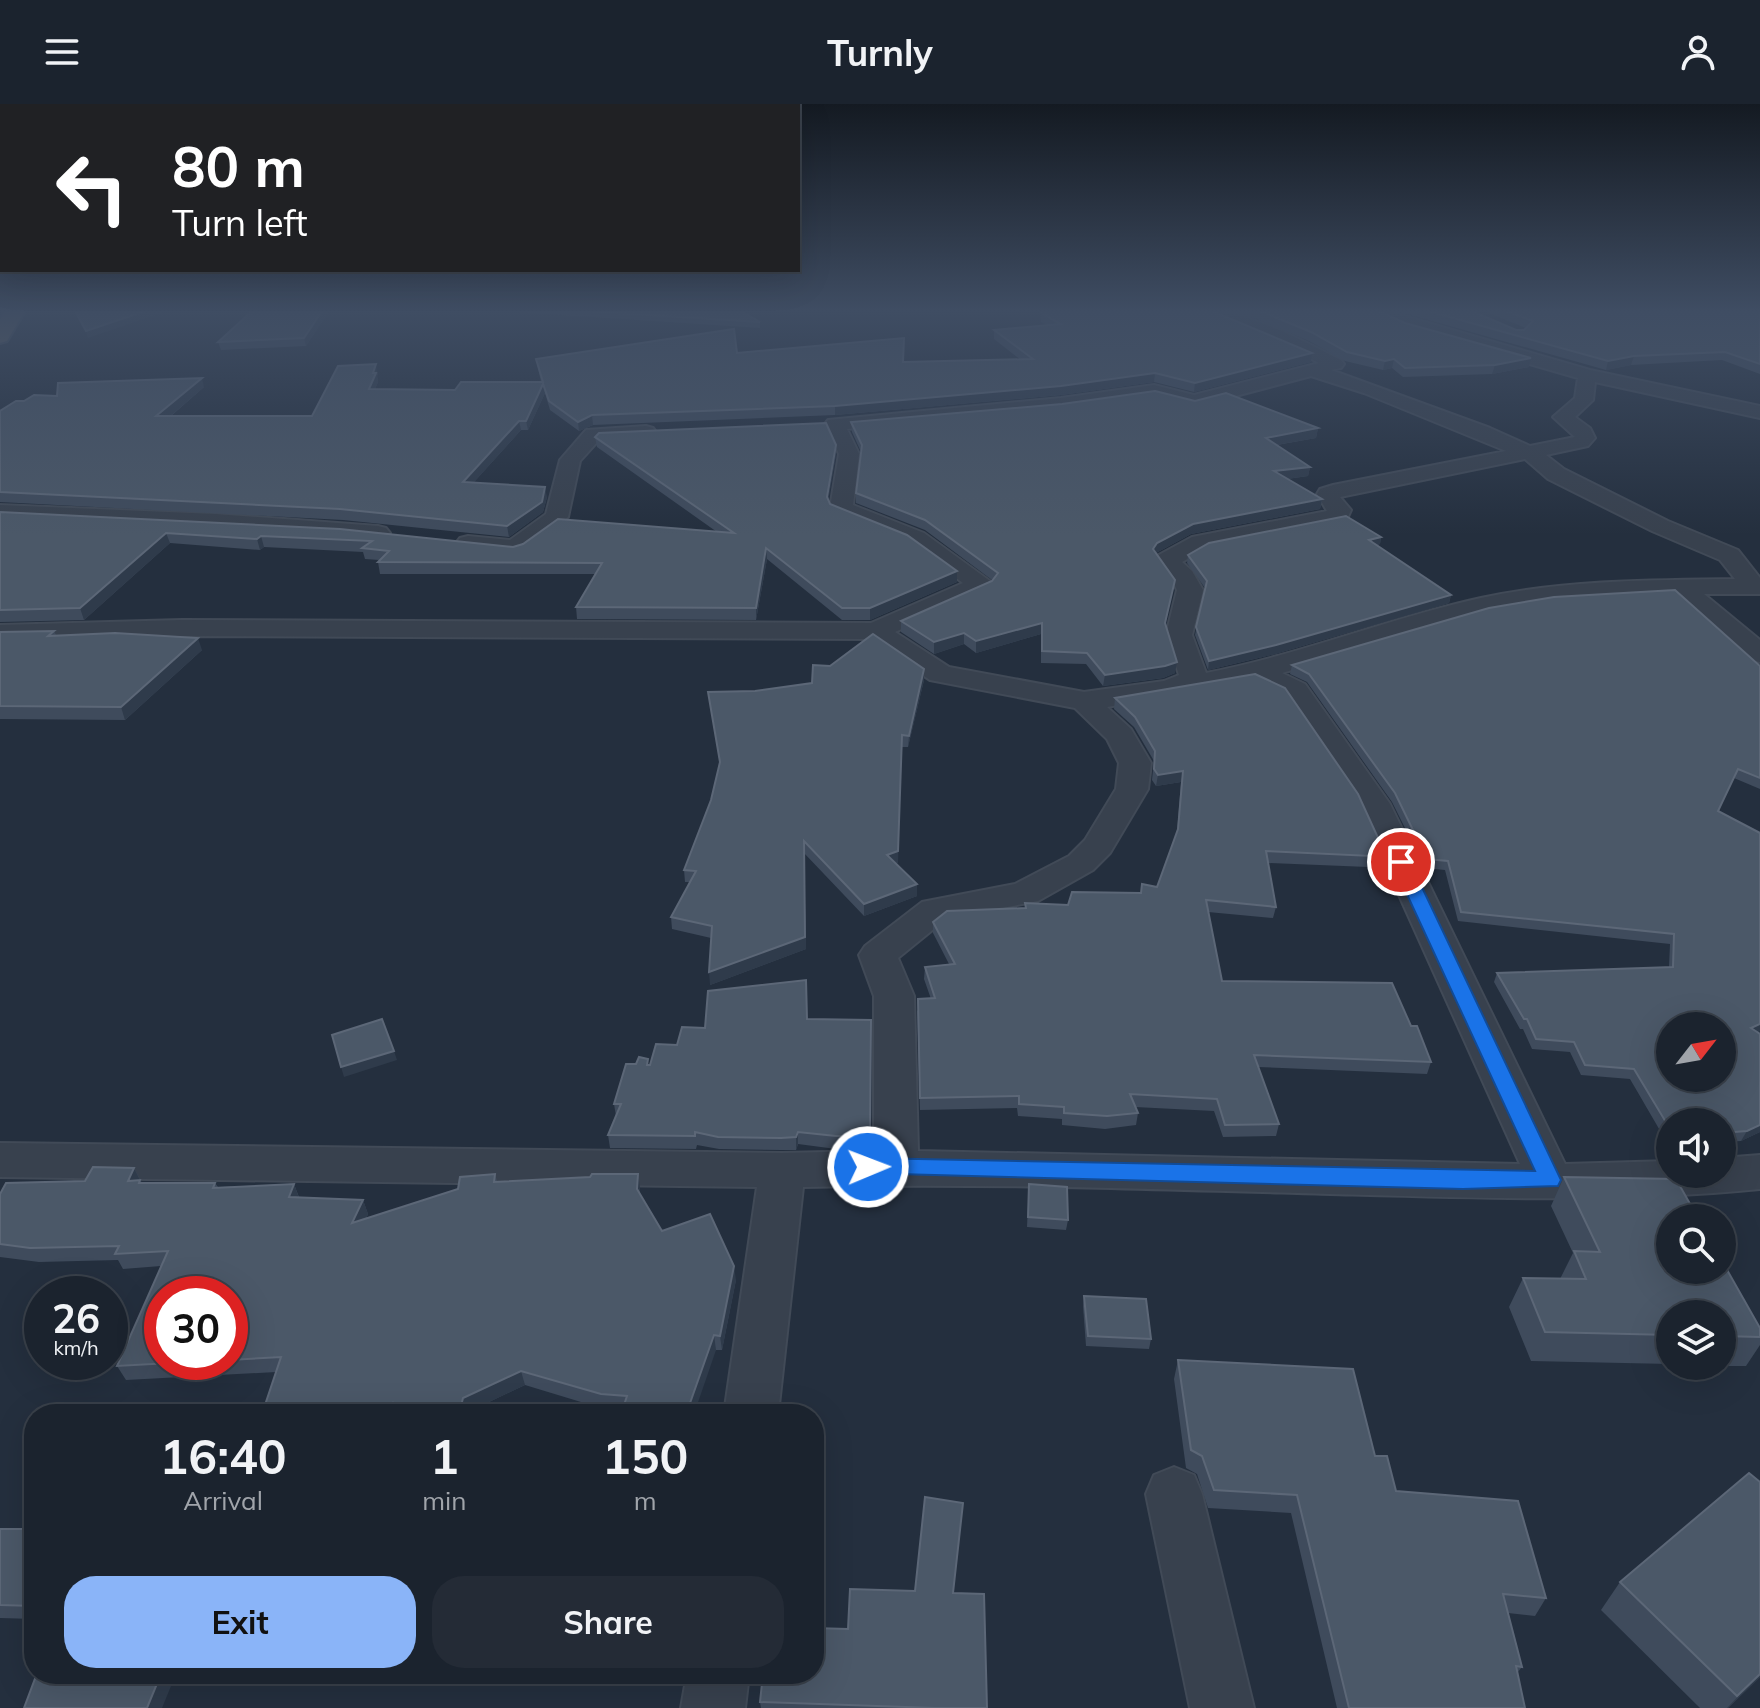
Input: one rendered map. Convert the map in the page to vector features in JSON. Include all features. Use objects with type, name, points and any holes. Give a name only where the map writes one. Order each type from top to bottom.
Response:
[{"type":"street","points":[[0,633],[182,628],[875,631],[981,584],[916,538],[841,508],[849,454],[827,424],[1061,404],[1154,391],[1194,401],[1251,386]]},
{"type":"street","points":[[1361,386],[1483,432],[1528,453],[1556,474],[1660,526],[1729,555],[1757,586]]},
{"type":"street","points":[[1171,689],[1194,678],[1179,635],[1190,590],[1183,576],[1166,561],[1200,542],[1333,517],[1340,510],[1328,494],[1341,490],[1581,442],[1585,438],[1583,432],[1563,417],[1584,400],[1586,386]]},
{"type":"street","points":[[1638,386],[1760,412]]},
{"type":"street","points":[[1734,406],[1754,391]]},
{"type":"street","points":[[453,541],[515,548],[557,517],[570,460],[593,434],[665,431]]},
{"type":"street","points":[[0,512],[229,522],[406,536]]},
{"type":"street","points":[[875,631],[940,674],[1084,701],[1171,689],[1256,672],[1482,606],[1577,592],[1678,586],[1757,586]]},
{"type":"street","points":[[1678,586],[1760,654]]},
{"type":"street","points":[[1256,672],[1295,690],[1374,804],[1550,1180]]},
{"type":"street","points":[[896,1166],[894,996],[878,955],[935,910],[1025,893],[1081,863],[1098,846],[1132,789],[1135,763],[1120,735],[1084,701]]},
{"type":"street","points":[[0,1160],[782,1170],[896,1166],[1463,1181],[1709,1177],[1760,1172]]},
{"type":"street","points":[[752,1404],[782,1170]]},
{"type":"street","points":[[1174,1494],[1222,1708]]},
{"type":"street","points":[[713,1708],[717,1684]]},
{"type":"building","points":[[58,386],[192,386],[156,416],[312,416],[328,386],[455,390],[458,386],[542,386],[526,421],[519,421],[463,482],[545,487],[542,502],[507,526],[340,509],[0,492],[0,411],[34,395],[57,396]]},
{"type":"building","points":[[544,386],[1062,386],[835,406],[592,415],[578,422],[549,401]]},
{"type":"building","points":[[1155,391],[1195,401],[1226,393],[1318,428],[1266,438],[1310,467],[1274,471],[1322,499],[1193,524],[1157,543],[1153,549],[1175,580],[1165,623],[1177,662],[1105,675],[1087,653],[1042,651],[1042,623],[976,641],[964,633],[934,642],[901,621],[992,581],[998,573],[925,520],[856,493],[862,445],[851,422],[1062,404]]},
{"type":"building","points":[[826,423],[836,445],[827,497],[830,504],[907,535],[957,571],[870,608],[842,608],[766,548],[756,608],[576,607],[602,563],[378,562],[389,551],[362,548],[372,541],[261,536],[257,539],[166,533],[80,608],[0,610],[0,512],[340,529],[513,547],[523,544],[558,519],[734,533],[595,437],[599,433]]},
{"type":"building","points":[[1346,516],[1381,537],[1369,540],[1451,595],[1209,661],[1196,627],[1207,581],[1188,555],[1209,543]]},
{"type":"building","points":[[1675,590],[1760,666],[1760,778],[1738,769],[1718,811],[1760,833],[1760,1024],[1751,1028],[1760,1034],[1760,1125],[1736,1132],[1736,1108],[1657,1108],[1634,1069],[1585,1065],[1574,1042],[1536,1039],[1527,1019],[1524,1019],[1497,973],[1673,967],[1674,934],[1461,912],[1448,861],[1427,859],[1395,793],[1309,674],[1292,665],[1489,608],[1554,597]]},
{"type":"building","points":[[54,631],[48,636],[115,633],[198,638],[121,707],[0,706],[0,632]]},
{"type":"building","points":[[873,634],[924,669],[909,736],[902,735],[898,851],[887,855],[917,884],[864,904],[804,841],[805,937],[709,972],[712,926],[671,917],[696,871],[684,870],[711,800],[720,762],[708,692],[755,691],[812,683],[813,665],[830,666]]},
{"type":"building","points":[[1255,674],[1285,688],[1358,794],[1385,853],[1369,851],[1371,856],[1266,851],[1276,907],[1206,900],[1222,981],[1392,983],[1411,1026],[1417,1026],[1431,1062],[1254,1055],[1279,1124],[1225,1125],[1217,1099],[1130,1094],[1138,1113],[1107,1116],[1064,1113],[1064,1107],[1019,1104],[1019,1096],[920,1098],[918,999],[935,998],[925,967],[955,964],[933,922],[947,911],[1026,908],[1025,903],[1068,905],[1072,892],[1141,893],[1142,884],[1157,887],[1178,829],[1183,771],[1158,775],[1154,769],[1155,751],[1135,717],[1115,698]]},
{"type":"building","points":[[806,980],[807,1019],[871,1020],[870,1136],[798,1132],[796,1137],[781,1138],[718,1137],[695,1132],[695,1136],[608,1135],[621,1104],[614,1104],[626,1064],[636,1064],[639,1057],[648,1059],[647,1065],[650,1065],[656,1044],[677,1045],[682,1027],[705,1028],[708,991]]},
{"type":"building","points":[[382,1019],[394,1051],[341,1067],[332,1035]]},
{"type":"building","points":[[93,1167],[134,1168],[128,1181],[140,1180],[139,1183],[215,1183],[213,1188],[294,1184],[289,1197],[363,1200],[352,1223],[458,1189],[460,1177],[495,1174],[494,1182],[590,1177],[592,1174],[638,1174],[637,1189],[662,1231],[710,1214],[734,1266],[720,1336],[714,1335],[690,1404],[624,1404],[627,1396],[601,1394],[521,1371],[463,1398],[462,1404],[265,1404],[281,1357],[248,1359],[248,1276],[157,1276],[168,1251],[115,1254],[119,1246],[30,1248],[0,1244],[0,1194],[6,1183],[85,1181]]},
{"type":"building","points":[[1564,1177],[1656,1179],[1656,1188],[1681,1188],[1690,1204],[1656,1204],[1656,1284],[1735,1284],[1760,1328],[1760,1337],[1736,1336],[1736,1300],[1656,1300],[1656,1335],[1545,1332],[1523,1278],[1586,1279],[1574,1251],[1600,1252]]},
{"type":"building","points":[[1029,1184],[1067,1187],[1068,1220],[1028,1217]]},
{"type":"building","points":[[1084,1296],[1146,1299],[1151,1339],[1088,1336]]},
{"type":"building","points":[[144,1305],[144,1364],[128,1365],[128,1341]]},
{"type":"building","points":[[1178,1360],[1353,1369],[1375,1456],[1387,1456],[1396,1491],[1518,1501],[1546,1598],[1503,1594],[1522,1667],[1516,1666],[1525,1708],[1349,1708],[1297,1495],[1214,1490],[1202,1456],[1191,1450]]},
{"type":"building","points":[[1749,1473],[1760,1482],[1760,1674],[1737,1696],[1620,1582]]},
{"type":"building","points":[[925,1497],[963,1503],[953,1593],[984,1594],[987,1708],[760,1702],[762,1684],[824,1684],[824,1628],[848,1629],[850,1589],[915,1591]]},
{"type":"building","points":[[0,1529],[24,1529],[24,1606],[0,1605]]},
{"type":"building","points":[[33,1684],[157,1684],[147,1708],[24,1708]]},
{"type":"route","points":[[868,1167],[1463,1181],[1550,1180],[1401,862]]}]
